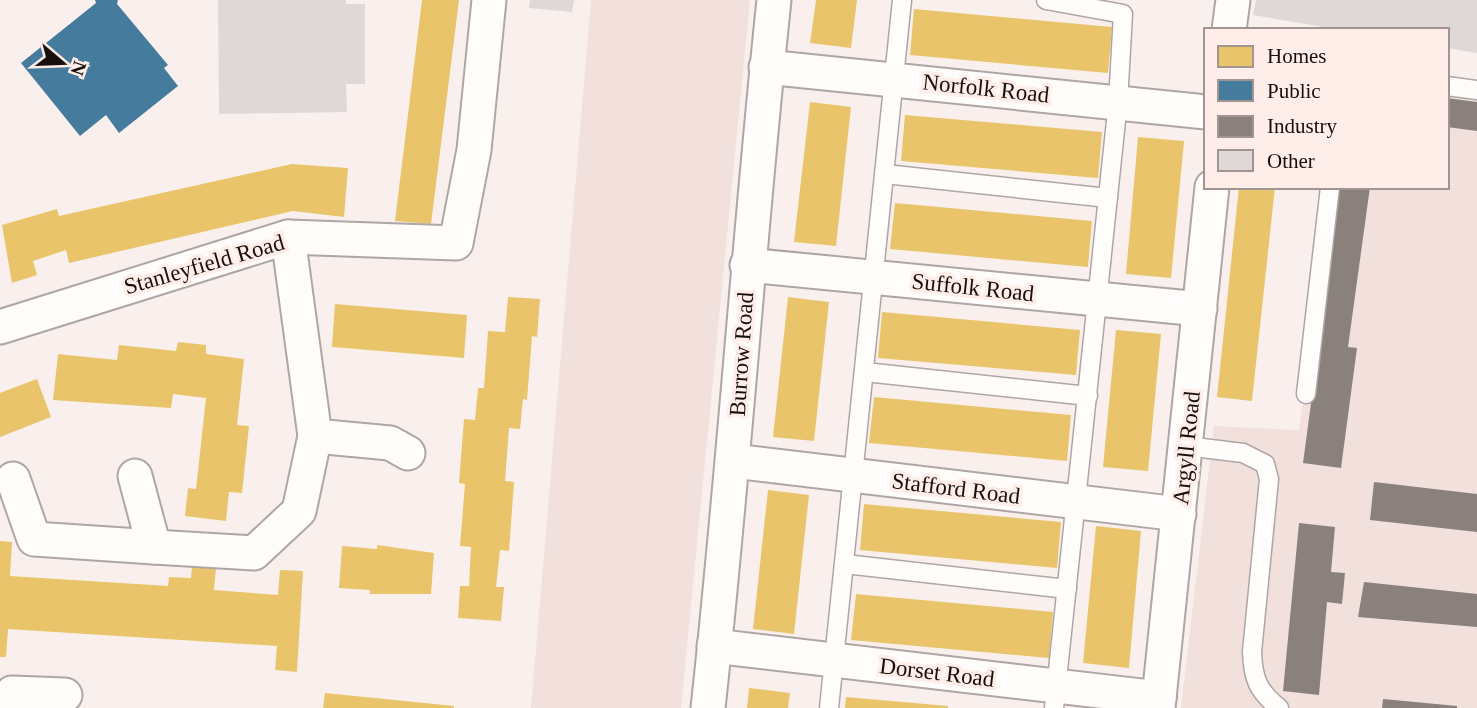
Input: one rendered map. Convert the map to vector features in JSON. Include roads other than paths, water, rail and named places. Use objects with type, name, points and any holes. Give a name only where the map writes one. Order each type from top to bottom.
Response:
[{"type":"street","name":"Stanleyfield Road","points":[[0,327],[288,237],[456,243],[474,150],[489,0]]},
{"type":"street","name":"Burrow Road","points":[[708,708],[734,461],[747,265],[774,0]]},
{"type":"street","points":[[1229,28],[1233,0]]},
{"type":"street","name":"Norfolk Road","points":[[766,67],[1204,112]]},
{"type":"street","name":"Argyll Road","points":[[1159,703],[1212,189]]},
{"type":"street","points":[[13,479],[34,539],[254,553],[299,511],[315,436],[288,237]]},
{"type":"street","name":"Suffolk Road","points":[[747,265],[1200,309]]},
{"type":"street","points":[[315,436],[390,443],[408,453]]},
{"type":"street","name":"Stafford Road","points":[[734,461],[1179,514]]},
{"type":"street","points":[[135,476],[154,547]]},
{"type":"street","name":"Dorset Road","points":[[714,646],[834,660],[1055,697],[1159,703]]},
{"type":"street","points":[[1,708],[12,692],[65,695]]},
{"type":"lane","points":[[829,708],[902,0]]},
{"type":"lane","points":[[1046,0],[1123,14],[1118,102],[1055,697]]},
{"type":"lane","points":[[1449,86],[1477,90]]},
{"type":"lane","points":[[885,174],[1108,198]]},
{"type":"lane","points":[[1306,394],[1330,189]]},
{"type":"lane","points":[[864,372],[1088,396]]},
{"type":"lane","points":[[1186,446],[1243,453],[1265,464],[1269,479],[1252,652],[1253,678],[1260,692],[1279,708]]},
{"type":"lane","points":[[845,564],[1067,589]]}]
